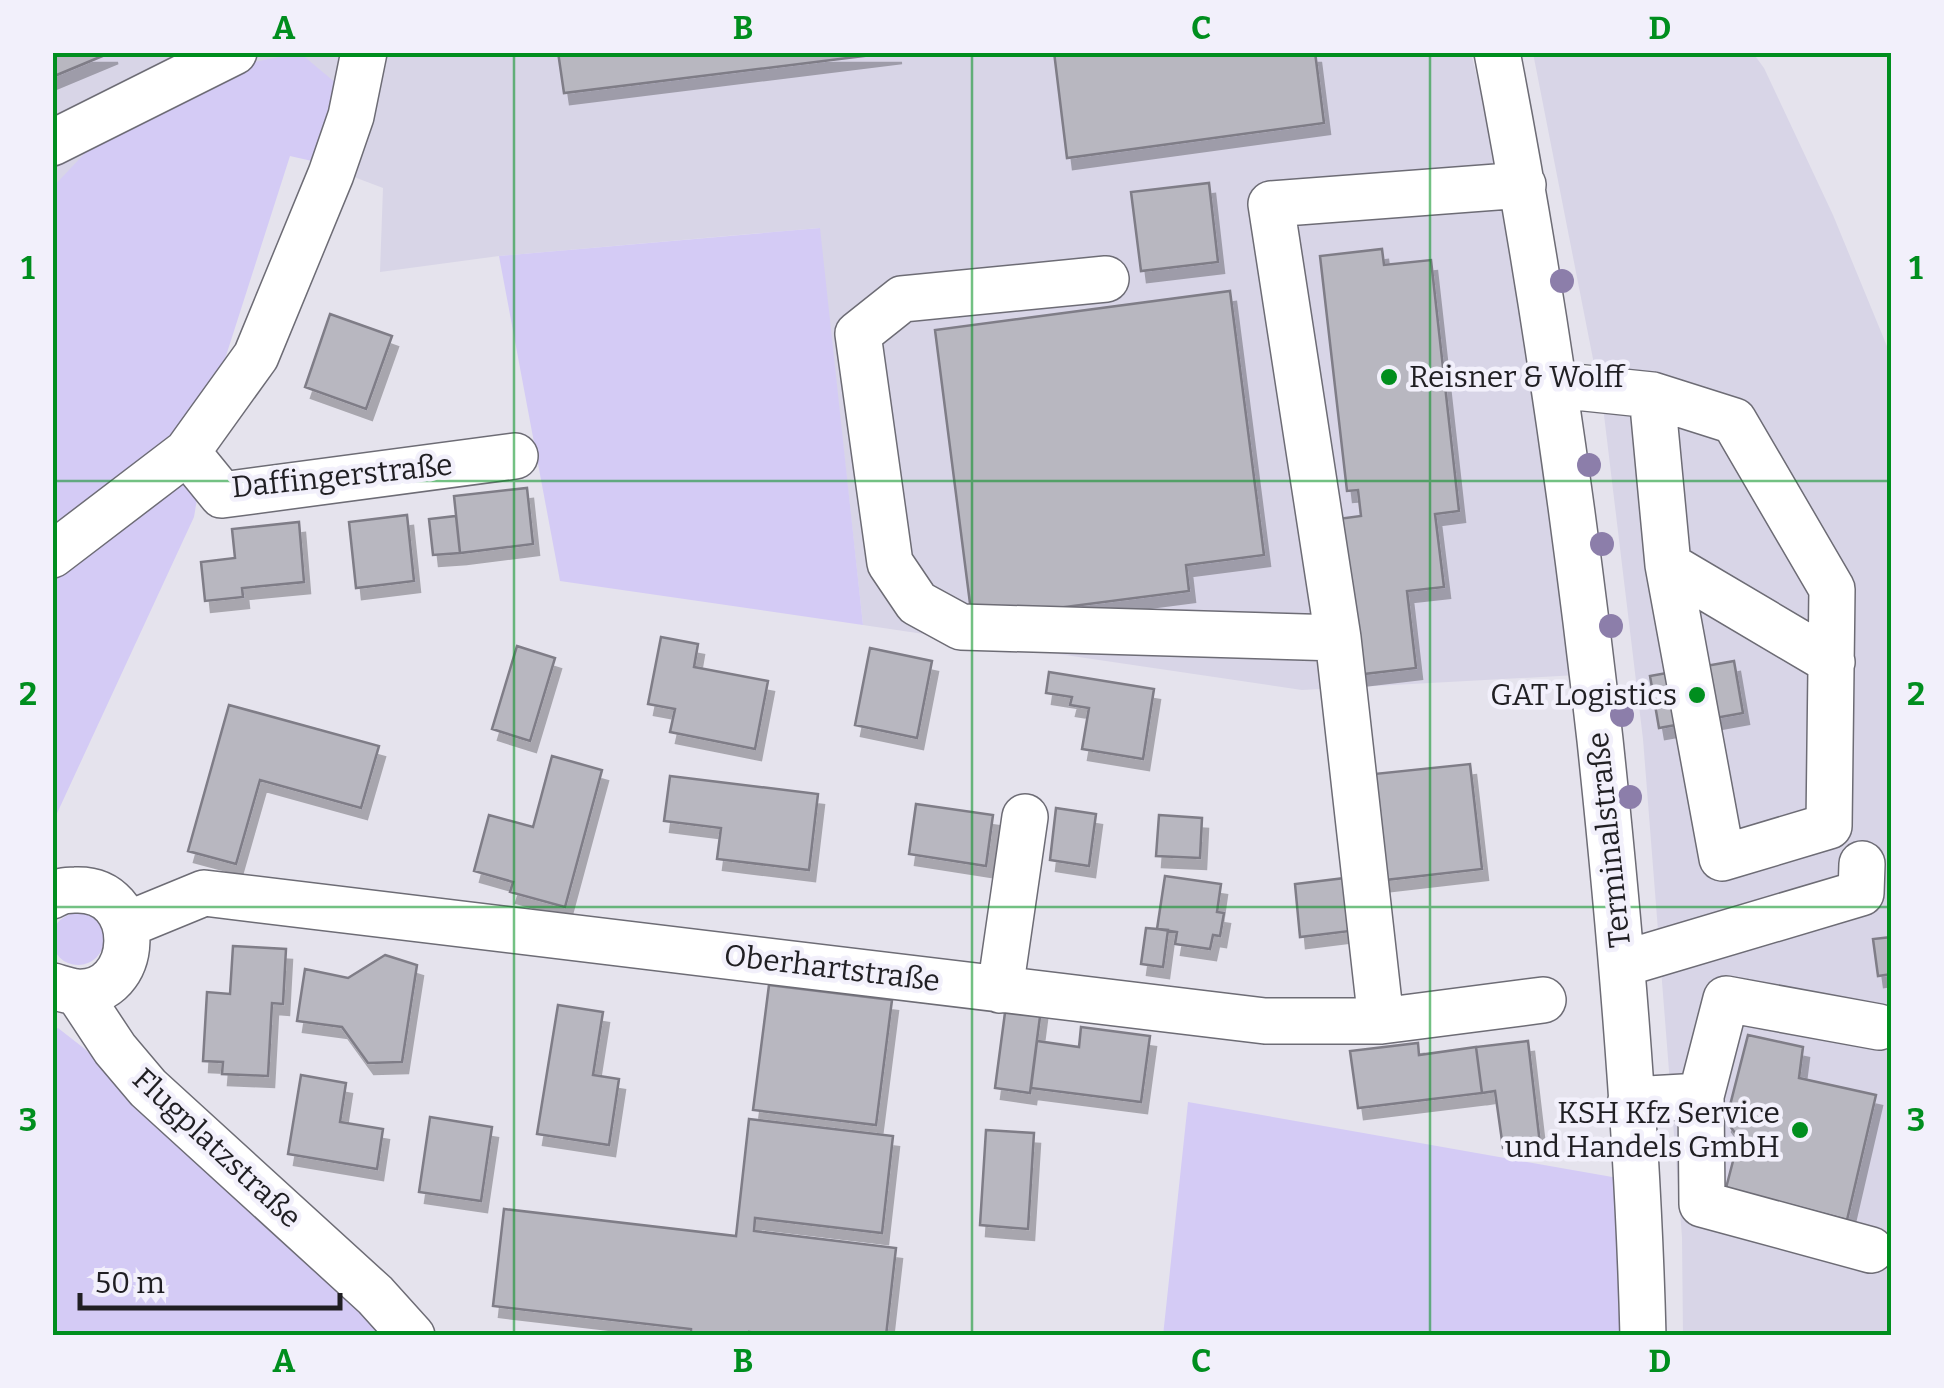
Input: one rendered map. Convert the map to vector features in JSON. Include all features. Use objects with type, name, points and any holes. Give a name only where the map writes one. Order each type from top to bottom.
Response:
[{"type":"street","points":[[52,143],[234,52]]},
{"type":"street","points":[[52,556],[186,452],[256,356],[313,222],[351,116],[364,52]]},
{"type":"street","name":"Terminalstraße","points":[[1497,52],[1556,384],[1589,640],[1622,964],[1642,1336]]},
{"type":"street","points":[[1381,1020],[1338,638],[1271,204],[1523,185]]},
{"type":"street","points":[[1106,279],[902,299],[858,334],[890,563],[917,603],[960,627],[1338,638]]},
{"type":"street","points":[[1556,384],[1652,395],[1734,421],[1832,589],[1829,826],[1722,858],[1668,565],[1652,395]]},
{"type":"street","name":"Daffingerstraße","points":[[186,452],[222,495],[515,456]]},
{"type":"street","points":[[1668,565],[1832,662]]},
{"type":"street","points":[[1000,990],[1025,817]]},
{"type":"street","points":[[1622,964],[1861,893],[1862,864]]},
{"type":"street","points":[[55,889],[90,890],[114,904],[126,926],[128,949],[119,971],[100,987],[65,989]]},
{"type":"street","name":"Oberhartstraße","points":[[126,926],[204,893],[1265,1021],[1381,1020],[1543,1000]]},
{"type":"street","name":"Flugplatzstraße","points":[[65,989],[148,1088],[375,1295],[412,1336]]},
{"type":"street","points":[[1871,1250],[1702,1204],[1701,1096],[1726,998],[1879,1027]]},
{"type":"street","points":[[1631,1100],[1701,1096]]},
{"type":"shaded area","points":[[53,53],[1471,53],[1490,130],[1577,675],[1302,690],[863,625],[819,228],[499,256],[380,272],[383,188],[312,161],[337,84],[53,187]]},
{"type":"shaded area","points":[[300,53],[337,84],[312,161],[290,156],[216,387],[194,517],[53,822],[53,187],[116,120],[209,71]]},
{"type":"shaded area","points":[[1533,53],[1753,53],[1764,68],[1833,215],[1891,356],[1891,1335],[1683,1335],[1682,1237],[1643,739],[1604,415]]},
{"type":"shaded area","points":[[820,228],[863,625],[560,581],[499,256]]},
{"type":"shaded area","points":[[78,913],[97,920],[104,939],[97,958],[78,965],[59,958],[52,939],[59,920]]},
{"type":"shaded area","points":[[58,1028],[389,1335],[53,1335],[52,1031]]},
{"type":"shaded area","points":[[1188,1102],[1618,1178],[1623,1335],[1163,1336]]},
{"type":"building","points":[[52,52],[112,52],[52,77]]},
{"type":"building","points":[[558,52],[896,52],[564,93]]},
{"type":"building","points":[[1054,52],[1315,52],[1324,123],[1067,158]]},
{"type":"building","points":[[1209,183],[1218,262],[1141,271],[1131,192]]},
{"type":"building","name":"Reisner & Wolff","points":[[1382,249],[1384,265],[1431,260],[1459,511],[1435,514],[1444,587],[1407,591],[1416,668],[1355,675],[1338,519],[1361,516],[1358,490],[1347,491],[1320,256]]},
{"type":"building","points":[[1230,291],[1264,555],[1186,565],[1189,591],[972,619],[935,330]]},
{"type":"building","points":[[330,314],[392,336],[366,409],[305,387]]},
{"type":"building","points":[[527,488],[533,544],[460,553],[454,496]]},
{"type":"building","points":[[407,515],[414,581],[356,588],[349,522]]},
{"type":"building","points":[[456,516],[460,553],[433,555],[429,519]]},
{"type":"building","points":[[299,522],[304,582],[242,588],[243,597],[205,601],[201,562],[235,558],[232,529]]},
{"type":"building","points":[[661,637],[698,644],[694,667],[768,681],[755,749],[670,732],[675,709],[648,704]]},
{"type":"building","points":[[517,646],[555,658],[530,741],[492,729]]},
{"type":"building","points":[[870,648],[932,661],[917,738],[855,725]]},
{"type":"building","name":"GAT Logistics","points":[[1734,661],[1743,713],[1659,728],[1650,676]]},
{"type":"building","points":[[1049,672],[1154,689],[1143,759],[1082,749],[1089,708],[1070,705],[1072,697],[1046,693]]},
{"type":"building","points":[[229,705],[379,746],[361,808],[260,780],[236,864],[188,851]]},
{"type":"building","points":[[552,756],[602,770],[565,907],[510,892],[513,882],[474,871],[489,815],[533,827]]},
{"type":"building","points":[[1470,764],[1482,869],[1385,880],[1374,774]]},
{"type":"building","points":[[670,776],[818,794],[809,870],[717,859],[721,828],[664,821]]},
{"type":"building","points":[[916,804],[993,815],[986,866],[909,854]]},
{"type":"building","points":[[1056,808],[1096,814],[1089,866],[1050,860]]},
{"type":"building","points":[[1159,815],[1202,818],[1200,858],[1156,856]]},
{"type":"building","points":[[1165,876],[1221,884],[1217,912],[1224,913],[1220,936],[1213,935],[1210,949],[1175,944],[1177,932],[1157,929]]},
{"type":"building","points":[[1345,878],[1350,931],[1300,937],[1295,884]]},
{"type":"building","points":[[1146,928],[1168,930],[1163,967],[1141,964]]},
{"type":"building","points":[[1892,937],[1892,974],[1878,976],[1873,939]]},
{"type":"building","points":[[233,946],[286,949],[283,1004],[272,1003],[268,1076],[222,1074],[223,1062],[203,1061],[207,992],[230,994]]},
{"type":"building","points":[[385,955],[417,965],[402,1062],[368,1063],[342,1027],[297,1021],[305,969],[348,978]]},
{"type":"building","points":[[769,985],[892,1000],[876,1125],[753,1110]]},
{"type":"building","points":[[558,1005],[603,1012],[593,1075],[619,1079],[609,1145],[537,1134]]},
{"type":"building","points":[[1006,1005],[1041,1009],[1030,1093],[995,1088]]},
{"type":"building","points":[[1081,1027],[1150,1036],[1141,1102],[1031,1088],[1037,1041],[1079,1047]]},
{"type":"building","name":"KSH Kfz Service und Handels GmbH","points":[[1748,1035],[1803,1047],[1799,1078],[1876,1095],[1847,1220],[1726,1188],[1739,1138],[1726,1121]]},
{"type":"building","points":[[1528,1041],[1540,1144],[1503,1148],[1495,1091],[1482,1093],[1476,1047]]},
{"type":"building","points":[[1418,1043],[1419,1055],[1476,1047],[1482,1093],[1358,1108],[1350,1051]]},
{"type":"building","points":[[301,1075],[346,1083],[340,1122],[383,1129],[377,1169],[288,1154]]},
{"type":"building","points":[[430,1117],[492,1127],[481,1201],[419,1192]]},
{"type":"building","points":[[749,1119],[893,1136],[882,1233],[755,1218],[754,1231],[896,1248],[886,1336],[777,1336],[749,1332],[748,1336],[691,1336],[691,1329],[493,1306],[504,1209],[736,1236]]},
{"type":"building","points":[[986,1130],[1034,1133],[1028,1229],[980,1225]]},
{"type":"place","name":"Reisner & Wolff","points":[[1389,377]]},
{"type":"place","name":"GAT Logistics","points":[[1697,695]]},
{"type":"place","name":"KSH Kfz Service und Handels GmbH","points":[[1800,1130]]}]
